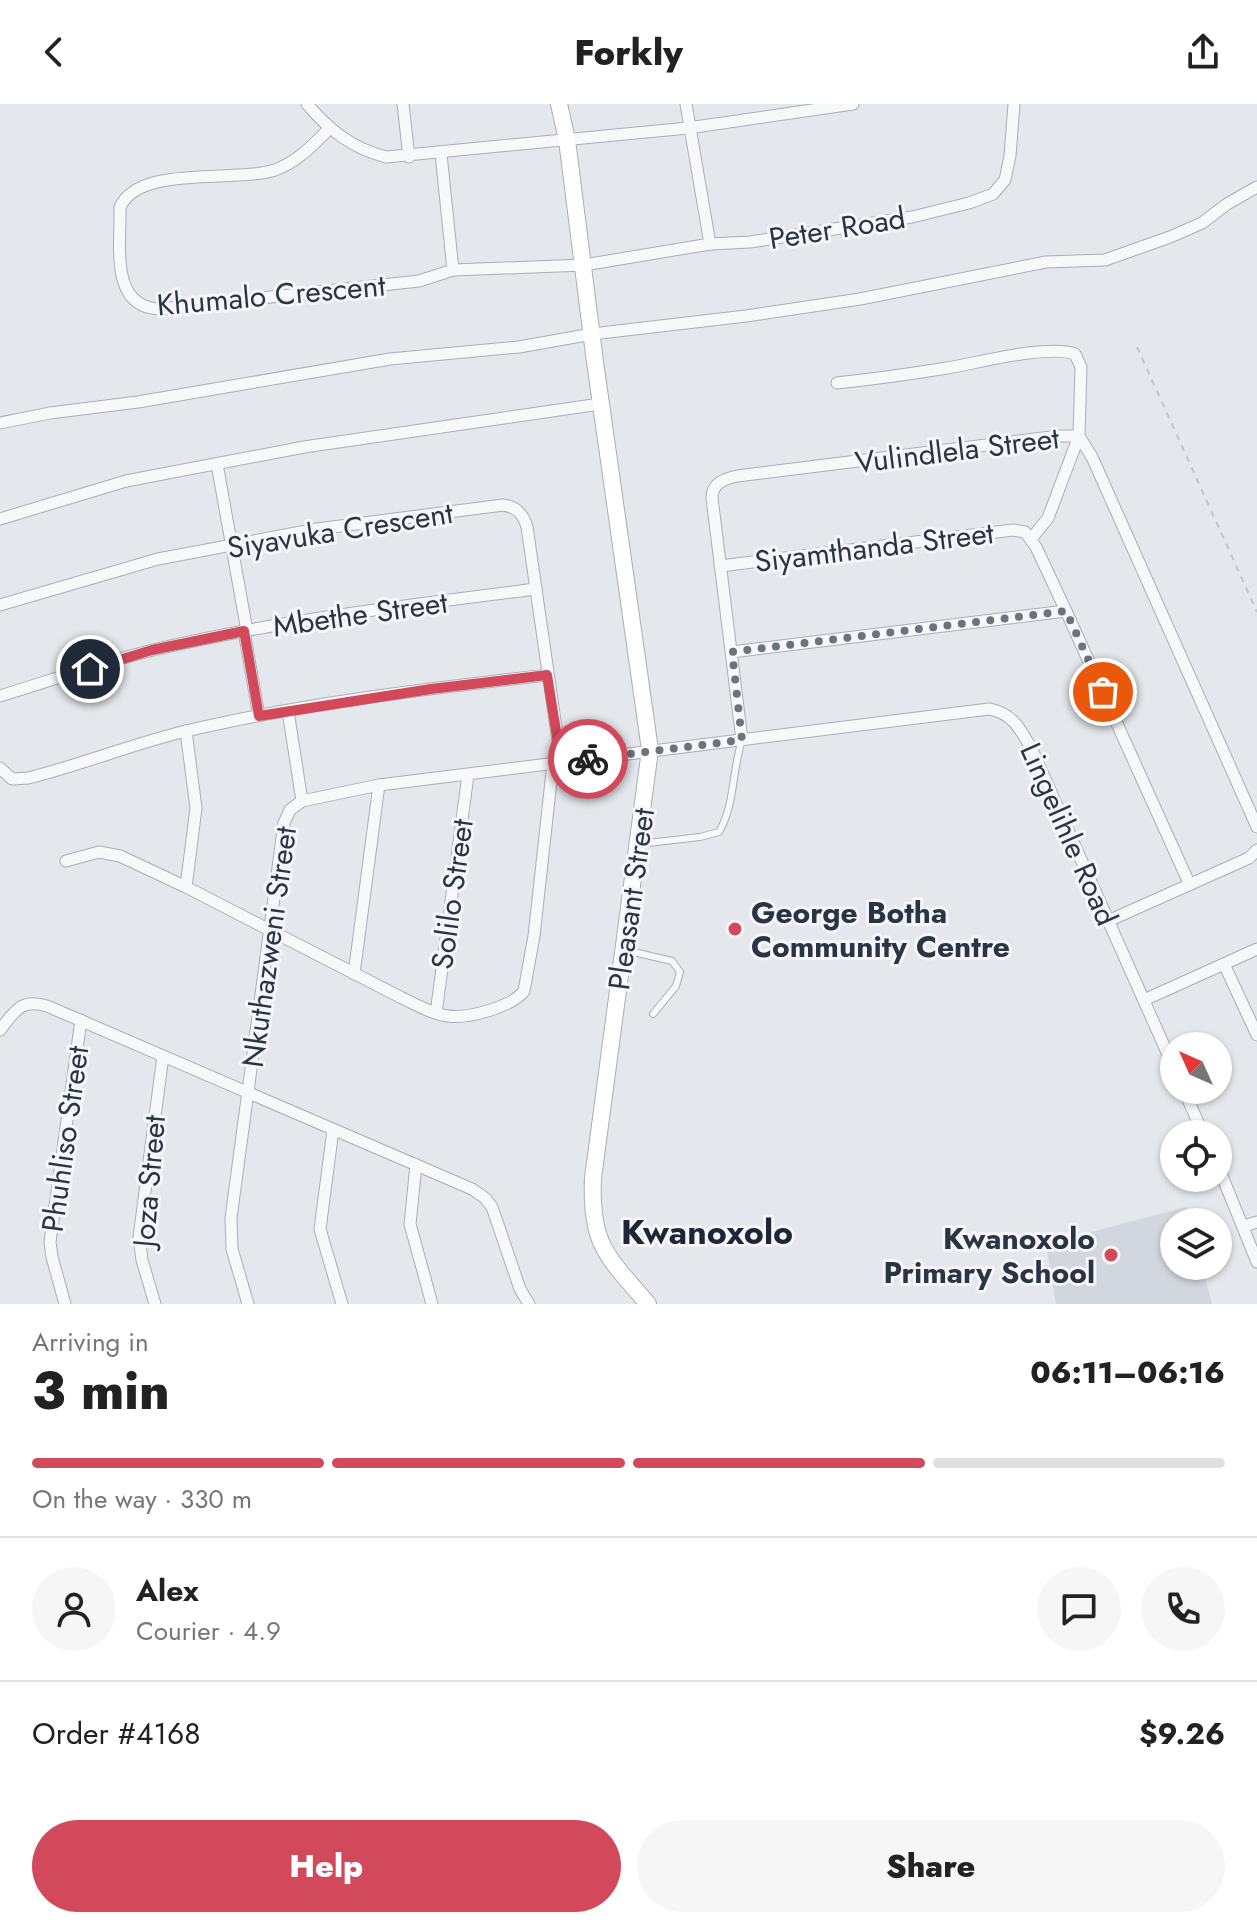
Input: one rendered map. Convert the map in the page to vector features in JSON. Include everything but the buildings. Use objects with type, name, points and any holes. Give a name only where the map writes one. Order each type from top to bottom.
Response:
[{"type":"street","points":[[307,104],[341,139],[386,157],[688,128],[853,104]]},
{"type":"street","points":[[403,104],[409,157]]},
{"type":"street","name":"Pleasant Street","points":[[559,104],[567,140],[600,404],[650,750],[592,1199],[594,1224],[608,1257],[648,1304]]},
{"type":"street","points":[[686,104],[710,244]]},
{"type":"street","name":"Peter Road","points":[[584,265],[710,244],[734,244],[837,229],[943,211],[983,199],[999,189],[1008,170],[1014,104]]},
{"type":"street","name":"Khumalo Crescent","points":[[329,129],[293,162],[270,171],[156,182],[132,190],[120,207],[123,279],[129,297],[142,308],[160,309],[419,281],[453,270],[584,265]]},
{"type":"street","points":[[441,154],[453,270]]},
{"type":"street","points":[[0,423],[390,359],[519,347],[592,334],[860,299],[1046,262],[1105,260],[1202,223],[1257,187]]},
{"type":"street","points":[[837,383],[1031,354],[1070,352],[1079,359],[1079,436],[1048,518],[1031,539]]},
{"type":"street","points":[[0,519],[126,481],[304,447],[600,404]]},
{"type":"street","name":"Vulindlela Street","points":[[742,740],[712,490],[727,478],[1079,436],[1092,457],[1257,827]]},
{"type":"street","points":[[217,464],[259,716]]},
{"type":"street","name":"Siyavuka Crescent","points":[[0,605],[158,559],[317,529],[503,505],[518,511],[525,521],[536,589],[557,763],[534,936],[524,991],[510,1003],[461,1017],[436,1013]]},
{"type":"street","name":"Siyamthanda Street","points":[[720,566],[1013,530],[1025,532],[1066,611],[1189,883]]},
{"type":"street","name":"Mbethe Street","points":[[0,696],[152,650],[246,631],[328,616],[536,589]]},
{"type":"street","points":[[732,652],[1066,611]]},
{"type":"street","points":[[0,768],[12,779],[28,778],[186,731],[259,716],[431,689],[547,675]]},
{"type":"street","name":"Lingelihle Road","points":[[650,750],[989,709],[1007,715],[1020,728],[1033,752],[1160,1036]]},
{"type":"street","points":[[288,711],[302,801]]},
{"type":"street","points":[[186,731],[196,808],[186,887]]},
{"type":"street","name":"Nkuthazweni Street","points":[[248,1304],[230,1235],[284,823],[290,810],[302,801],[379,785],[650,750]]},
{"type":"street","name":"Solilo Street","points":[[436,1013],[468,775]]},
{"type":"street","points":[[354,974],[379,785]]},
{"type":"street","points":[[1108,921],[1249,858],[1257,850]]},
{"type":"street","points":[[66,861],[107,852],[186,887],[436,1013]]},
{"type":"street","points":[[1144,1000],[1257,949]]},
{"type":"street","points":[[1224,964],[1257,1035]]},
{"type":"street","points":[[0,1030],[18,1008],[32,1002],[47,1006],[472,1189],[489,1202],[495,1213],[520,1289],[529,1304]]},
{"type":"street","name":"Phuhliso Street","points":[[65,1304],[50,1242],[81,1020]]},
{"type":"street","name":"Joza Street","points":[[155,1304],[142,1260],[139,1237],[163,1056]]},
{"type":"street","points":[[333,1130],[320,1229],[342,1304]]},
{"type":"street","points":[[416,1165],[410,1224],[432,1304]]},
{"type":"street","points":[[1229,1192],[1257,1262]]},
{"type":"street","points":[[1244,1226],[1257,1222]]},
{"type":"lane","points":[[639,844],[719,832],[729,804],[734,766],[742,740]]},
{"type":"lane","points":[[625,950],[672,961],[680,972],[676,986],[653,1014]]},
{"type":"path","points":[[1137,347],[1257,612]]},
{"type":"shaded area","name":"Kwanoxolo Primary School","points":[[1160,1214],[1160,1280],[1206,1280],[1212,1304],[1056,1304],[1046,1244]]},
{"type":"way so far","points":[[588,759],[742,740],[732,652],[1066,611],[1103,692]]},
{"type":"place","name":"George Botha Community Centre","points":[[735,929]]},
{"type":"place","name":"Kwanoxolo Primary School","points":[[1111,1255]]},
{"type":"district","name":"Kwanoxolo","points":[[707,1232]]},
{"type":"route","points":[[90,669],[152,650],[244,631],[259,716],[431,689],[547,675],[561,762],[588,759]]}]
